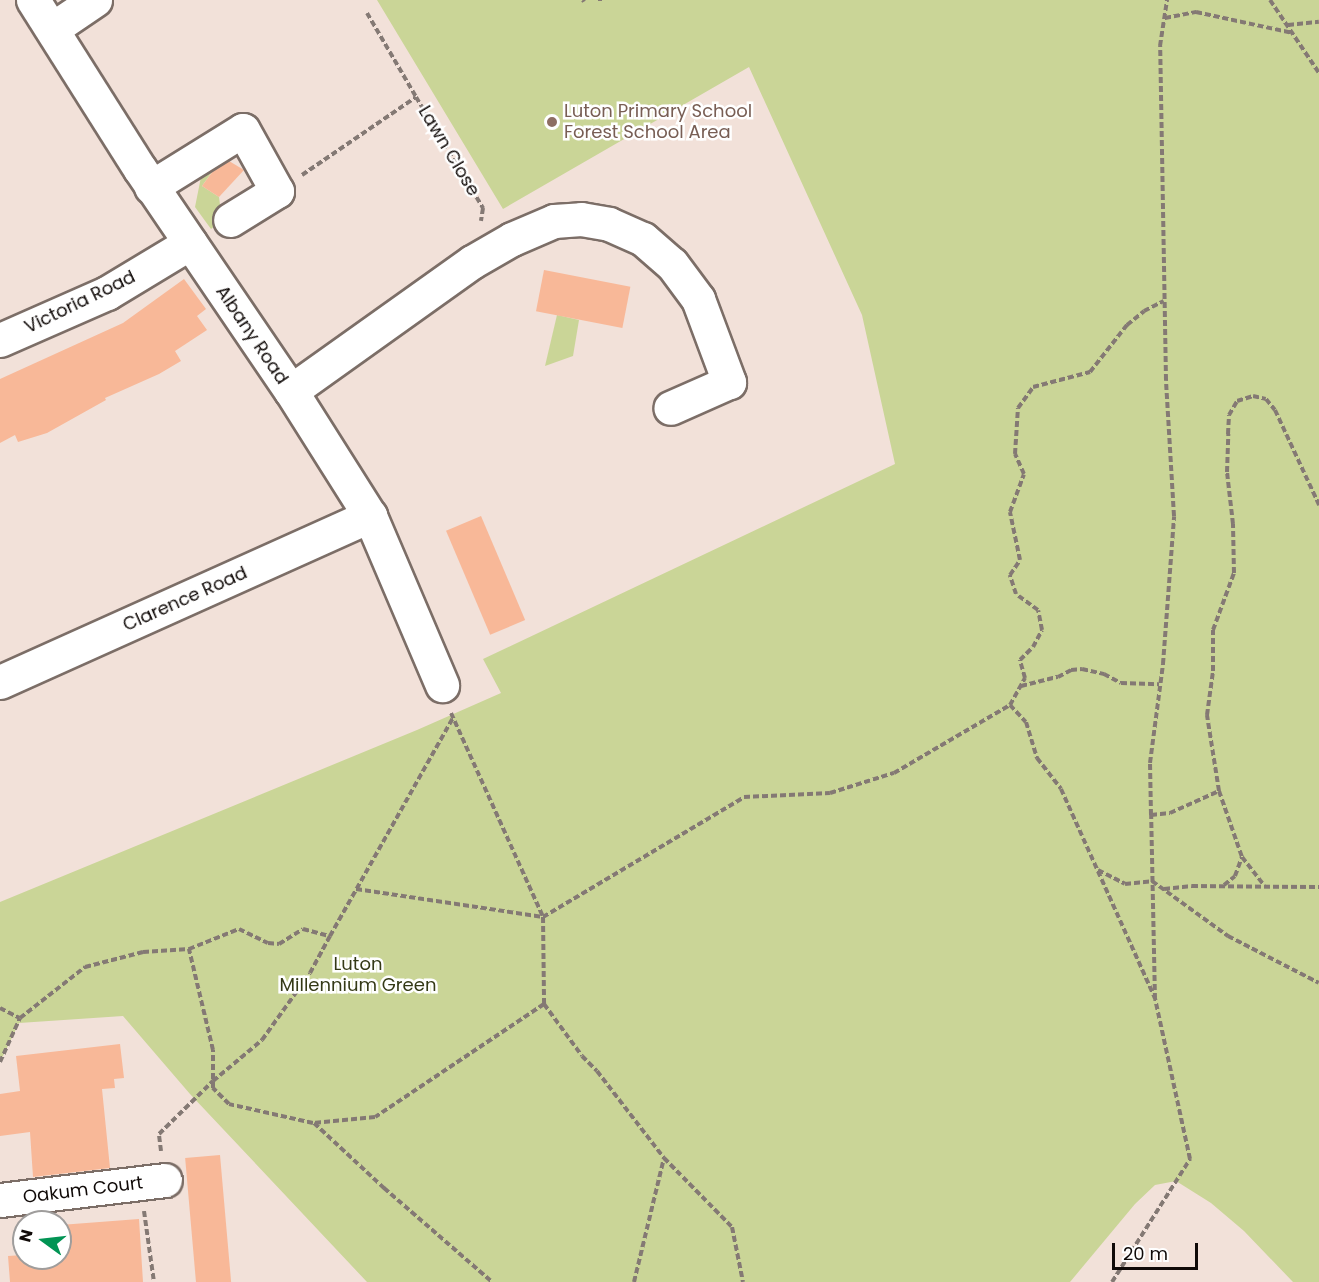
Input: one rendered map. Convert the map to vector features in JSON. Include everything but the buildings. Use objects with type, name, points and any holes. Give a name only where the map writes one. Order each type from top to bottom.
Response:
[{"type":"street","name":"Albany Road","points":[[33,0],[151,187],[291,391],[370,516],[442,685]]},
{"type":"street","points":[[52,29],[95,0]]},
{"type":"street","points":[[151,187],[243,130],[277,191],[230,220]]},
{"type":"street","points":[[291,391],[472,262],[512,239],[554,221],[590,220],[616,227],[643,239],[672,264],[698,299],[729,382],[670,408]]},
{"type":"street","name":"Victoria Road","points":[[0,340],[107,293],[190,243]]},
{"type":"street","name":"Clarence Road","points":[[0,682],[370,516]]},
{"type":"street","name":"Oakum Court","points":[[0,1200],[156,1182]]},
{"type":"path","points":[[1112,1282],[1190,1159],[1155,999],[1152,881],[1150,763],[1163,664],[1173,516],[1165,301],[1161,46],[1167,0]]},
{"type":"path","points":[[1270,0],[1319,73]]},
{"type":"path","points":[[1165,18],[1196,12],[1293,33]]},
{"type":"path","points":[[367,13],[417,97]]},
{"type":"path","points":[[1288,25],[1319,22]]},
{"type":"path","name":"Lawn Close","points":[[277,191],[417,97],[483,208],[472,262]]},
{"type":"path","points":[[357,889],[543,917],[744,797],[830,793],[894,773],[1010,705],[1024,678],[1020,660],[1033,647],[1042,630],[1038,610],[1016,594],[1010,575],[1020,560],[1020,546],[1010,512],[1024,474],[1015,454],[1018,408],[1033,387],[1090,372],[1127,325],[1144,311],[1165,301]]},
{"type":"path","points":[[1264,885],[1242,857],[1219,791],[1207,715],[1213,671],[1213,630],[1234,573],[1233,524],[1227,453],[1229,415],[1237,401],[1253,396],[1266,399],[1275,410],[1319,505]]},
{"type":"path","points":[[1020,686],[1058,677],[1071,670],[1082,669],[1104,674],[1121,683],[1159,684]]},
{"type":"path","points":[[1010,705],[1026,722],[1037,758],[1061,789],[1155,999]]},
{"type":"path","points":[[154,1282],[159,1134],[213,1081],[262,1040],[310,974],[453,718],[543,917],[544,1004],[582,1056],[597,1071],[664,1158],[732,1227],[743,1282]]},
{"type":"path","points":[[1151,815],[1170,813],[1219,791]]},
{"type":"path","points":[[1223,885],[1234,876],[1242,857]]},
{"type":"path","points":[[1096,869],[1125,884],[1152,881],[1228,936],[1319,983]]},
{"type":"path","points":[[1164,889],[1223,885],[1319,887]]},
{"type":"path","points":[[0,1062],[20,1018],[85,967],[143,952],[189,949],[239,928],[268,943],[279,944],[303,929],[330,936]]},
{"type":"path","points":[[189,949],[213,1050],[213,1088],[229,1104],[314,1123],[375,1118],[544,1004]]},
{"type":"path","points":[[0,1008],[20,1018]]},
{"type":"path","points":[[314,1123],[384,1188],[492,1282]]},
{"type":"path","points":[[634,1282],[664,1158]]},
{"type":"green space","name":"Luton Millennium Green","points":[[377,0],[1319,0],[1319,1282],[1293,1282],[1244,1231],[1211,1203],[1176,1181],[1155,1185],[1135,1204],[1070,1282],[367,1282],[190,1094],[123,1016],[19,1023],[0,1062],[0,902],[417,730],[501,693],[483,659],[895,464],[862,315],[749,67],[503,209]]},
{"type":"green space","points":[[202,172],[212,172],[202,186],[219,197],[220,205],[228,215],[211,229],[195,207]]},
{"type":"green space","points":[[557,315],[579,320],[573,356],[545,366]]},
{"type":"place","name":"Luton Primary School Forest School Area","points":[[552,122]]}]
